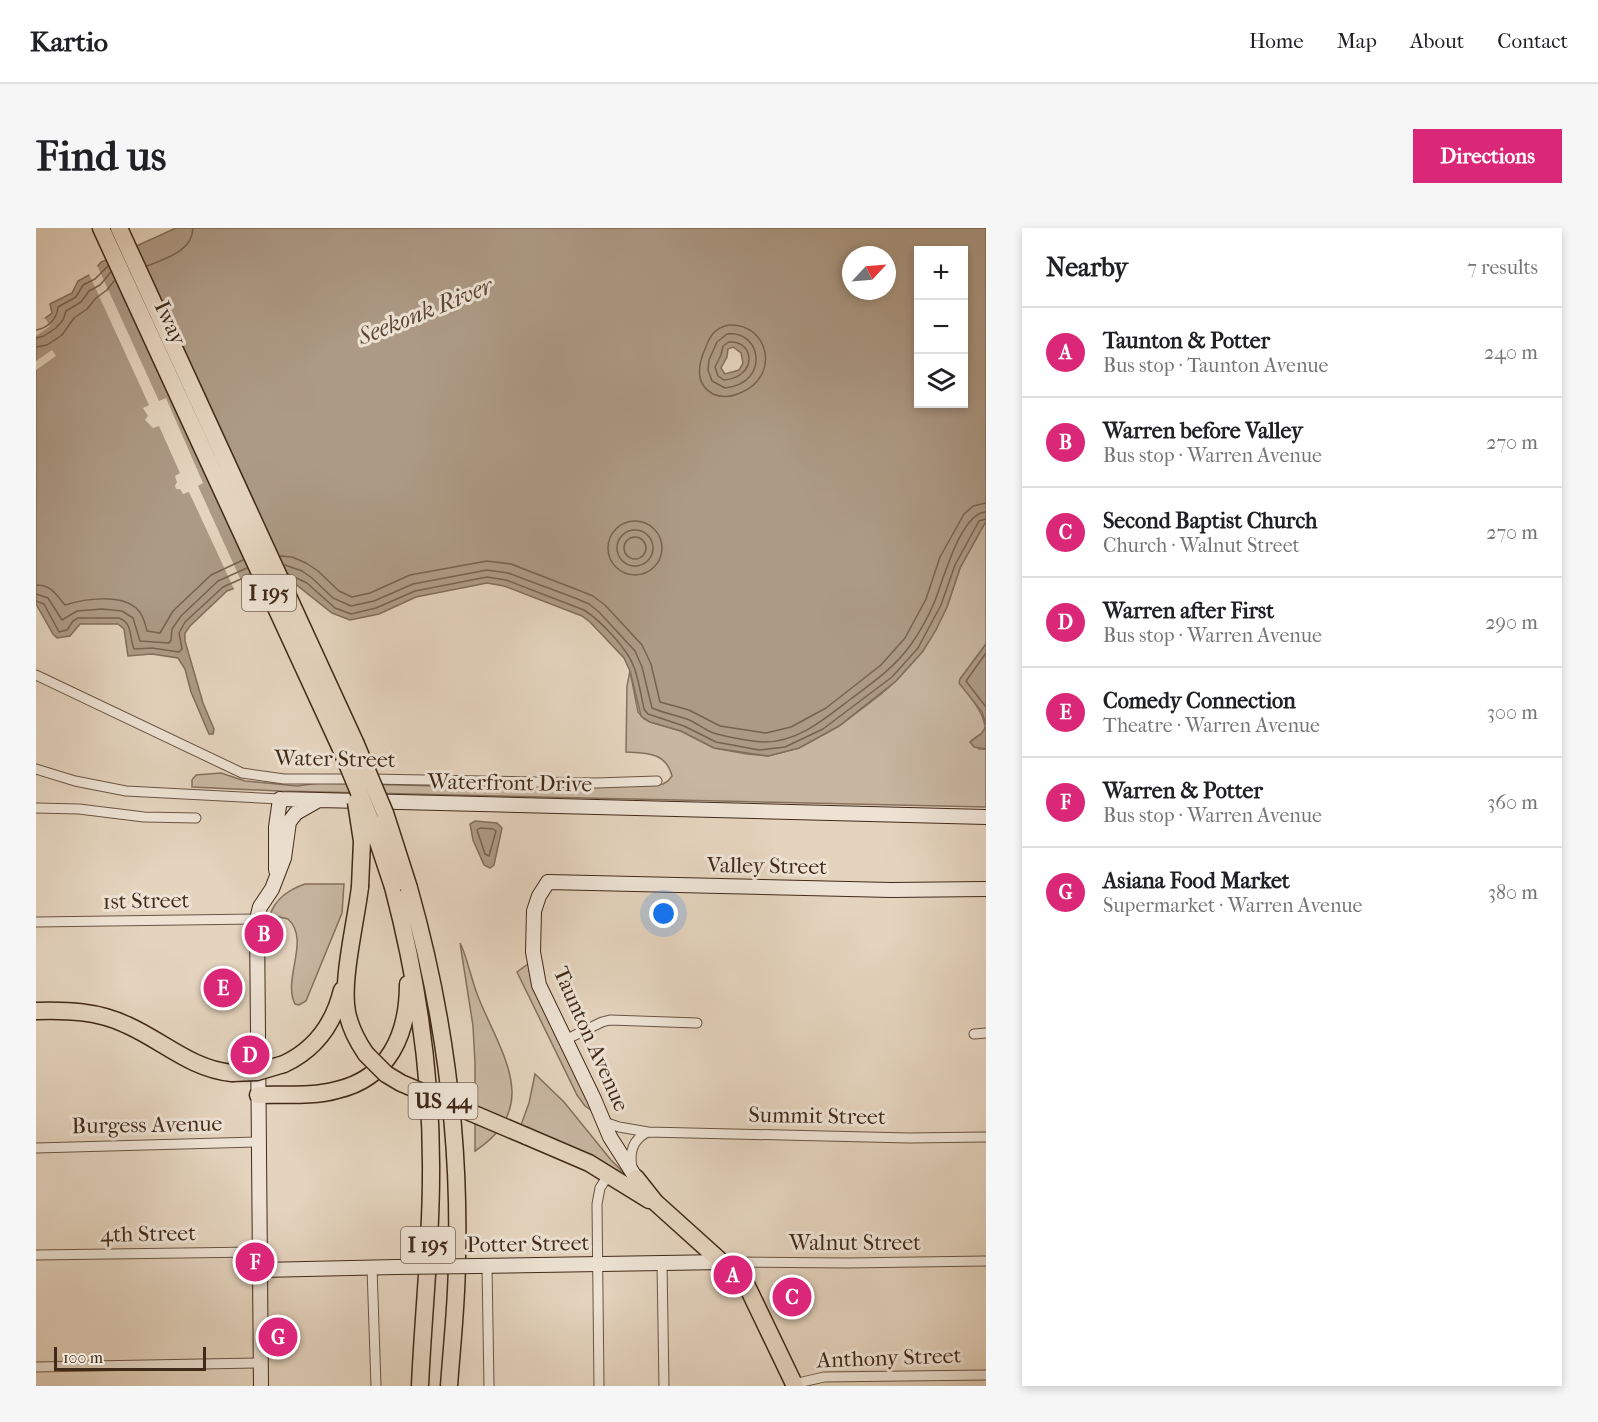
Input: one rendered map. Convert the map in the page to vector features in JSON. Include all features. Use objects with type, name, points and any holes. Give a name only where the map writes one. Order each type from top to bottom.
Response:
[{"type":"highway","name":"Iway","points":[[101,228],[204,433]]},
{"type":"highway","name":"Iway","points":[[119,228],[204,433]]},
{"type":"highway","name":"I 195","points":[[204,433],[401,888],[427,959],[438,1014],[453,1133],[456,1177],[457,1259],[449,1386]]},
{"type":"highway","name":"I 195","points":[[204,433],[372,781],[391,829],[401,888],[403,929],[421,1021],[430,1121],[430,1205],[420,1386]]},
{"type":"highway","name":"US 44","points":[[341,749],[358,815],[362,853],[346,1005],[353,1031],[366,1054],[386,1074],[401,1083],[578,1158],[609,1174]]},
{"type":"highway","points":[[258,1095],[313,1094],[337,1090],[363,1080],[384,1062],[400,1037],[406,1013],[408,975],[403,929]]},
{"type":"highway","points":[[36,1011],[73,1011],[111,1018],[143,1033],[196,1064],[231,1073],[257,1072],[284,1064],[311,1047],[327,1028],[340,999],[351,951]]},
{"type":"highway","name":"Taunton Avenue","points":[[609,1174],[655,1202],[742,1279],[795,1385]]},
{"type":"highway","name":"Taunton Avenue","points":[[636,1178],[655,1202]]},
{"type":"main road","name":"Waterfront Drive","points":[[280,799],[986,816]]},
{"type":"main road","points":[[261,1386],[257,919],[260,907],[272,889],[284,858],[287,828],[285,812],[280,799]]},
{"type":"main road","points":[[277,875],[276,827],[280,799]]},
{"type":"main road","points":[[287,828],[294,815],[320,800]]},
{"type":"main road","name":"Valley Street","points":[[548,882],[879,890],[986,890]]},
{"type":"main road","name":"Taunton Avenue","points":[[548,882],[541,891],[535,906],[534,961],[539,985],[618,1152],[636,1178]]},
{"type":"main road","name":"Potter Street","points":[[261,1270],[724,1262]]},
{"type":"street","name":"Water Street","points":[[36,675],[225,766],[257,776],[284,779],[596,783],[657,781]]},
{"type":"street","name":"Waterfront Drive","points":[[36,769],[75,781],[126,791],[280,799]]},
{"type":"street","points":[[36,808],[72,809],[144,817],[196,818]]},
{"type":"street","name":"1st Street","points":[[36,922],[257,919]]},
{"type":"street","points":[[565,1040],[610,1020],[697,1023]]},
{"type":"street","points":[[974,1034],[986,1033]]},
{"type":"street","name":"Summit Street","points":[[604,1122],[648,1132],[900,1138],[986,1137]]},
{"type":"street","points":[[636,1178],[631,1163],[632,1149],[637,1140],[648,1132]]},
{"type":"street","name":"Burgess Avenue","points":[[36,1148],[259,1142]]},
{"type":"street","points":[[599,1386],[597,1197],[609,1174]]},
{"type":"street","name":"4th Street","points":[[36,1255],[261,1252]]},
{"type":"street","name":"Walnut Street","points":[[724,1262],[986,1261]]},
{"type":"street","points":[[662,1263],[664,1386]]},
{"type":"street","points":[[482,1266],[489,1386]]},
{"type":"street","points":[[372,1268],[376,1386]]},
{"type":"street","points":[[36,1367],[261,1363]]},
{"type":"street","name":"Anthony Street","points":[[795,1385],[824,1377],[986,1375]]},
{"type":"shaded area","points":[[986,521],[986,644],[960,679],[984,724],[985,731],[972,740],[979,749],[986,749],[986,807],[279,791],[192,787],[192,780],[196,775],[221,773],[245,781],[297,786],[319,783],[566,789],[663,784],[672,776],[665,762],[654,755],[626,752],[627,686],[630,671],[638,712],[650,722],[681,731],[714,748],[747,754],[768,756],[799,748],[839,726],[880,695],[923,651],[947,607],[960,568]]},
{"type":"shaded area","points":[[305,884],[344,884],[342,913],[306,1001],[299,1005],[295,1004],[292,994],[297,949],[294,928],[288,919],[270,915],[275,904],[284,895]]},
{"type":"shaded area","points":[[460,943],[476,993],[498,1040],[511,1080],[512,1098],[507,1117],[495,1134],[475,1151],[473,1026]]},
{"type":"shaded area","points":[[528,964],[534,986],[594,1112],[585,1106],[577,1095],[517,972]]},
{"type":"shaded area","points":[[535,1074],[564,1102],[624,1173],[623,1175],[521,1125],[529,1103]]},
{"type":"water","name":"Seekonk River","points":[[176,228],[986,228],[986,521],[960,568],[947,607],[923,651],[896,681],[839,726],[799,748],[768,756],[714,748],[681,731],[650,722],[641,716],[630,671],[624,658],[590,622],[582,616],[504,586],[487,583],[416,597],[379,614],[350,620],[332,613],[286,579],[260,579],[227,591],[185,633],[185,641],[203,703],[214,729],[213,734],[209,734],[191,692],[185,669],[178,658],[152,654],[128,656],[124,629],[118,624],[80,624],[70,636],[57,638],[36,604],[36,325],[52,313],[50,304],[72,293],[78,281],[91,274],[101,262]],"holes":[[[733,347],[741,353],[743,363],[739,370],[725,374],[721,368],[727,357],[728,349]]]},
{"type":"water","points":[[986,644],[986,725],[982,712],[959,683]]},
{"type":"water","points":[[986,727],[986,749],[974,747],[970,742]]},
{"type":"water","points":[[475,821],[497,823],[502,828],[494,865],[490,868],[484,865],[473,840],[470,824]]},
{"type":"pier","points":[[96,263],[159,401],[166,398],[203,483],[198,486],[244,587],[235,591],[189,492],[183,494],[180,489],[176,489],[175,476],[180,473],[159,426],[153,428],[145,420],[148,416],[143,408],[149,405],[88,272]]},
{"type":"pier","points":[[45,318],[50,326],[36,336],[36,322]]},
{"type":"pier","points":[[52,350],[56,356],[36,370],[36,361]]},
{"type":"place","name":"Warren before Valley","points":[[264,934]]},
{"type":"place","name":"Comedy Connection","points":[[223,988]]},
{"type":"place","name":"Warren after First","points":[[250,1055]]},
{"type":"place","name":"Warren & Potter","points":[[255,1262]]},
{"type":"place","name":"Taunton & Potter","points":[[733,1275]]},
{"type":"place","name":"Second Baptist Church","points":[[792,1297]]},
{"type":"place","name":"Asiana Food Market","points":[[278,1337]]}]
